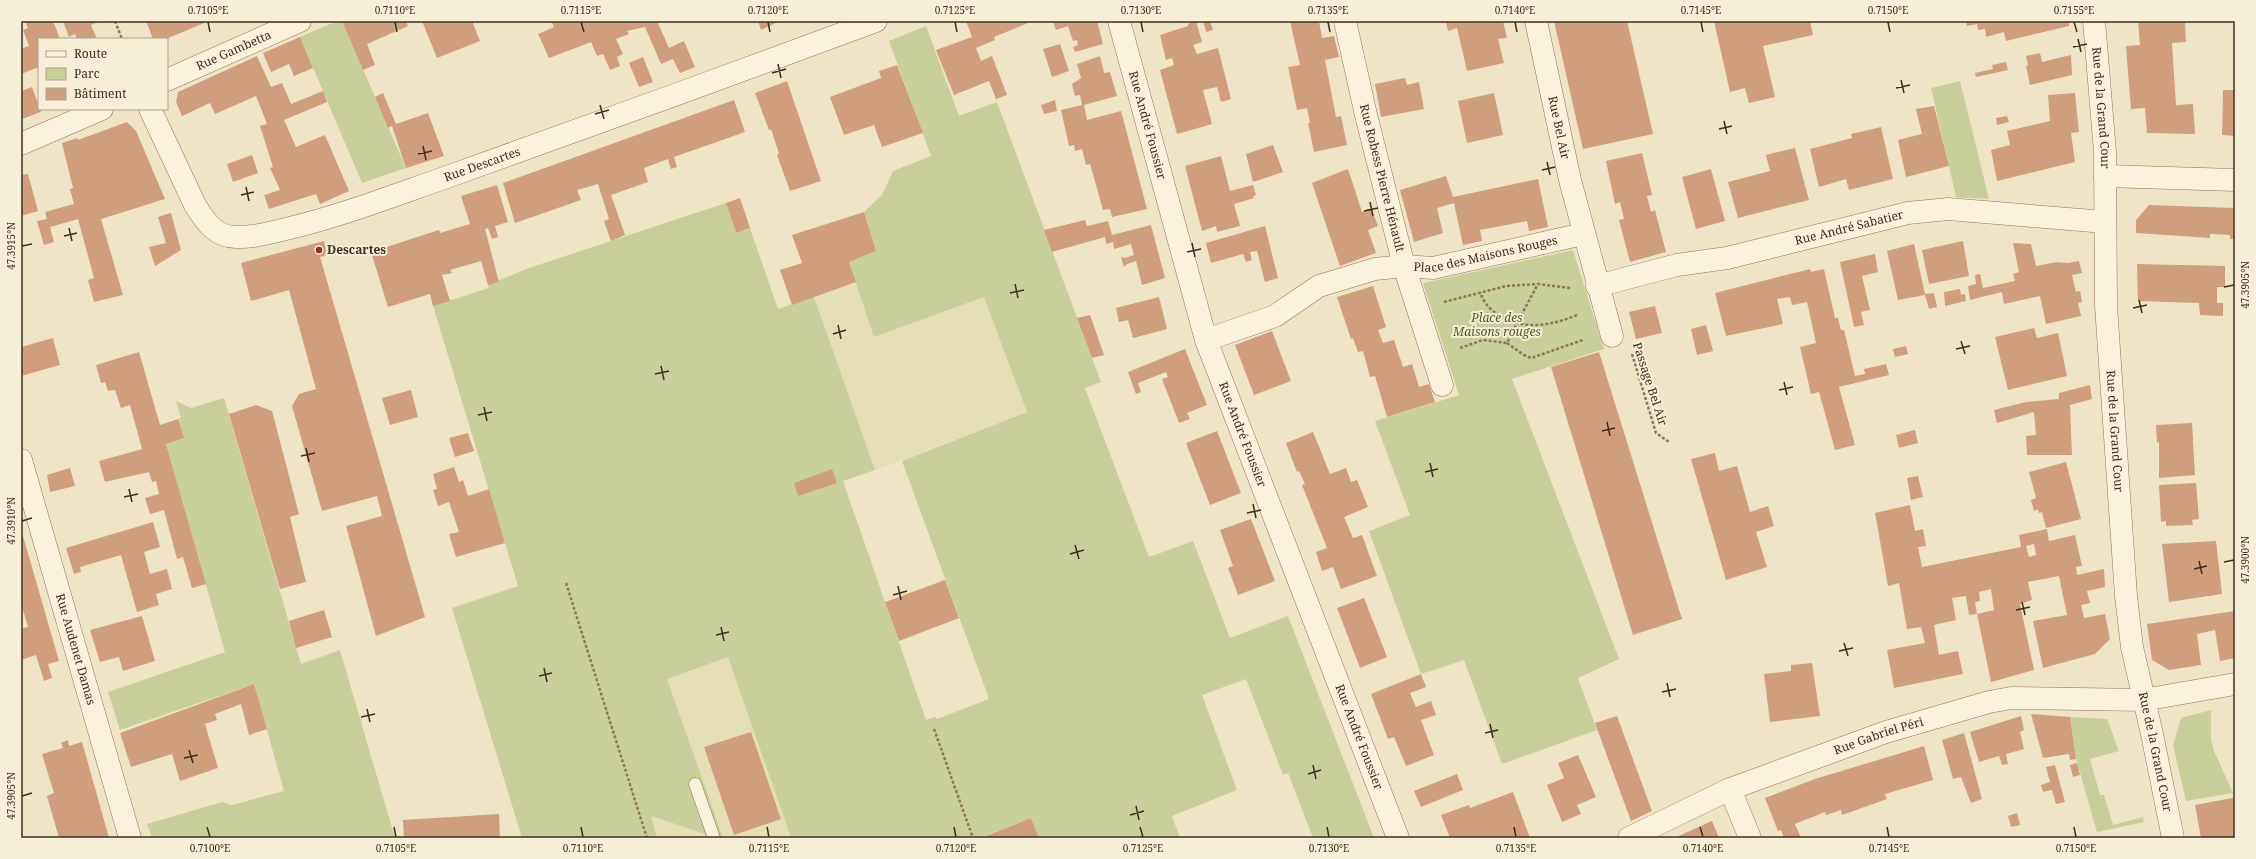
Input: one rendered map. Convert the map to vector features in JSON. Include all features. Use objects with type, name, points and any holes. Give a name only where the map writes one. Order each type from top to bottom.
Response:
[{"type":"street","name":"Rue Gambetta","points":[[168,80],[300,21]]},
{"type":"street","name":"Rue Descartes","points":[[150,110],[195,205],[204,219],[213,230],[224,236],[253,236],[316,221],[369,205],[662,101],[876,21]]},
{"type":"street","name":"Rue André Foussier","points":[[1119,21],[1206,340],[1398,838]]},
{"type":"street","name":"Rue Robess Pierre Hénault","points":[[1206,340],[1275,316],[1319,286],[1375,270],[1404,266],[1366,115],[1345,21]]},
{"type":"street","name":"Rue Bel Air","points":[[1536,21],[1583,234]]},
{"type":"street","name":"Rue de la Grand Cour","points":[[2094,21],[2105,176],[2106,306],[2126,596],[2132,647],[2152,734],[2173,838]]},
{"type":"street","points":[[21,144],[100,110]]},
{"type":"street","points":[[2105,176],[2235,180]]},
{"type":"street","name":"Rue André Sabatier","points":[[1597,286],[1670,266],[1727,258],[1916,212],[1948,209],[1987,211],[2105,222]]},
{"type":"street","name":"Place des Maisons Rouges","points":[[1442,385],[1404,266],[1433,268],[1583,234]]},
{"type":"street","points":[[1583,234],[1611,333]]},
{"type":"street","name":"Rue Audenet Damas","points":[[21,460],[130,838]]},
{"type":"street","name":"Rue Gabriel Péri","points":[[1629,838],[1730,789],[1886,732],[1989,702],[2011,698],[2143,700],[2235,684]]},
{"type":"street","points":[[1730,789],[1750,838]]},
{"type":"lane","points":[[695,784],[714,838]]},
{"type":"path","points":[[115,21],[122,38]]},
{"type":"path","points":[[1416,302],[1426,299],[1438,304],[1480,292],[1521,284],[1538,284],[1587,290],[1597,286]]},
{"type":"path","points":[[1507,343],[1538,284]]},
{"type":"path","points":[[1480,292],[1483,301],[1488,308],[1501,317],[1530,326],[1548,325],[1604,306]]},
{"type":"path","points":[[1457,343],[1459,348],[1483,340],[1507,343],[1531,358],[1611,333]]},
{"type":"path","name":"Passage Bel Air","points":[[1611,333],[1626,339],[1630,346],[1656,433],[1669,442]]},
{"type":"path","points":[[566,583],[647,838]]},
{"type":"path","points":[[934,729],[973,838]]},
{"type":"shaded area","points":[[856,282],[874,337],[984,297],[1027,412],[875,470],[814,297]]},
{"type":"shaded area","points":[[728,657],[791,838],[723,838],[666,679]]},
{"type":"shaded area","points":[[650,816],[705,834],[706,838],[657,838]]},
{"type":"green space","points":[[337,21],[342,21],[406,168],[362,183],[300,37]]},
{"type":"green space","points":[[926,26],[959,116],[997,102],[1101,382],[1085,388],[1149,557],[1193,541],[1230,638],[1288,616],[1374,838],[1313,838],[1288,773],[1283,775],[1246,679],[1202,695],[1237,790],[1172,816],[1180,838],[1039,838],[1031,818],[980,838],[791,838],[728,657],[667,679],[723,838],[706,838],[705,834],[651,816],[657,838],[522,838],[452,608],[518,586],[433,306],[489,288],[488,285],[529,268],[726,203],[736,233],[750,228],[778,309],[814,297],[875,470],[843,481],[926,720],[936,717],[937,719],[989,699],[902,461],[1027,412],[984,297],[874,337],[849,262],[876,251],[864,212],[882,195],[893,171],[931,156],[889,41]]},
{"type":"green space","points":[[1960,81],[1989,199],[1956,197],[1931,88]]},
{"type":"green space","name":"Place des Maisons rouges","points":[[1573,250],[1604,349],[1512,379],[1619,659],[1578,678],[1597,730],[1502,764],[1464,660],[1421,674],[1369,531],[1410,515],[1375,421],[1459,395],[1423,283]]},
{"type":"green space","points":[[224,398],[301,664],[340,650],[395,838],[152,838],[147,824],[222,802],[232,805],[284,791],[254,684],[120,730],[108,692],[225,652],[166,444],[183,438],[178,419],[181,417],[176,401],[191,408]]},
{"type":"green space","points":[[2211,710],[2211,738],[2214,751],[2233,793],[2186,801],[2173,745],[2181,718]]},
{"type":"green space","points":[[2070,717],[2107,719],[2119,751],[2090,759],[2100,795],[2104,795],[2113,825],[2143,817],[2144,822],[2097,832],[2076,759]]},
{"type":"building","points":[[25,21],[53,21],[60,38],[38,38],[38,67],[21,74],[21,49],[29,46],[23,30],[28,28]]},
{"type":"building","points":[[63,21],[101,21],[91,25],[97,38],[77,38],[75,34],[69,37]]},
{"type":"building","points":[[146,21],[209,21],[168,38],[153,38]]},
{"type":"building","points":[[342,21],[406,21],[408,26],[367,44],[375,65],[363,70]]},
{"type":"building","points":[[422,21],[472,21],[480,41],[437,58]]},
{"type":"building","points":[[551,21],[657,21],[669,48],[684,41],[695,67],[680,73],[673,59],[661,64],[645,27],[627,31],[629,34],[616,39],[623,54],[617,57],[620,66],[610,70],[603,54],[597,56],[591,42],[549,58],[538,34],[554,27]]},
{"type":"building","points":[[758,21],[780,21],[761,30]]},
{"type":"building","points":[[966,21],[1033,21],[994,37],[995,40],[976,48],[981,61],[992,56],[1007,95],[996,99],[989,81],[954,95],[936,50],[972,37]]},
{"type":"building","points":[[1053,21],[1097,21],[1103,44],[1075,52],[1073,47],[1078,45],[1077,40],[1073,41],[1068,26],[1056,30]]},
{"type":"building","points":[[1196,21],[1202,42],[1193,45],[1197,54],[1218,48],[1231,99],[1221,102],[1217,87],[1203,90],[1212,124],[1177,134],[1160,70],[1174,65],[1172,58],[1166,60],[1160,35],[1188,26],[1188,24]]},
{"type":"building","points":[[1203,21],[1210,21],[1213,30],[1206,32]]},
{"type":"building","points":[[1290,21],[1319,21],[1322,38],[1334,36],[1339,57],[1325,60],[1336,117],[1341,116],[1347,145],[1314,152],[1308,123],[1310,123],[1307,108],[1297,110],[1288,67],[1300,65]]},
{"type":"building","points":[[1446,21],[1479,21],[1479,23],[1503,21],[1507,38],[1498,39],[1504,63],[1467,71],[1457,28],[1448,31]]},
{"type":"building","points":[[1554,21],[1627,21],[1653,134],[1583,149]]},
{"type":"building","points":[[1714,21],[1810,21],[1813,35],[1763,46],[1775,97],[1749,103],[1745,88],[1730,92]]},
{"type":"building","points":[[1966,21],[2069,21],[2069,26],[2006,41],[2004,32],[1986,37],[1985,29],[1978,30],[1977,24],[1967,26]]},
{"type":"building","points":[[2138,21],[2185,21],[2186,42],[2172,43],[2176,105],[2193,104],[2195,134],[2147,133],[2145,108],[2131,109],[2126,46],[2140,45]]},
{"type":"building","points":[[300,37],[313,68],[294,76],[289,64],[271,72],[263,53]]},
{"type":"building","points":[[1060,44],[1069,71],[1052,77],[1043,49]]},
{"type":"building","points":[[2040,53],[2042,62],[2071,55],[2072,75],[2030,85],[2026,66],[2028,65],[2026,56]]},
{"type":"building","points":[[257,56],[271,87],[282,83],[291,104],[323,91],[327,102],[284,120],[296,147],[325,135],[349,191],[320,204],[316,194],[269,209],[264,195],[280,190],[270,168],[273,167],[260,126],[267,124],[256,96],[215,114],[210,103],[182,116],[176,102],[178,92]]},
{"type":"building","points":[[1100,56],[1104,73],[1110,72],[1117,96],[1084,105],[1087,120],[1121,111],[1147,209],[1112,217],[1110,209],[1103,210],[1090,164],[1086,165],[1082,149],[1075,151],[1074,145],[1069,146],[1061,110],[1082,105],[1080,95],[1075,96],[1072,84],[1081,78],[1077,64]]},
{"type":"building","points":[[643,57],[653,82],[639,87],[629,63]]},
{"type":"building","points":[[2006,62],[2008,70],[1976,77],[1975,73],[1993,69],[1992,65]]},
{"type":"building","points":[[897,65],[923,133],[882,147],[874,125],[844,135],[830,97],[881,78],[879,71]]},
{"type":"building","points":[[1405,78],[1407,85],[1419,82],[1424,109],[1381,117],[1375,84]]},
{"type":"building","points":[[787,81],[821,181],[790,191],[777,155],[779,154],[771,129],[769,130],[755,93]]},
{"type":"building","points":[[32,87],[38,104],[38,110],[40,110],[41,112],[22,119],[21,91]]},
{"type":"building","points":[[2223,90],[2235,90],[2235,136],[2222,135]]},
{"type":"building","points":[[383,93],[396,124],[428,113],[444,156],[406,168],[392,126],[388,128],[375,97]]},
{"type":"building","points":[[1494,93],[1503,135],[1467,143],[1458,101]]},
{"type":"building","points":[[2075,93],[2079,132],[2071,133],[2075,162],[1997,181],[1991,150],[2010,145],[2007,131],[2050,121],[2048,95]]},
{"type":"building","points":[[734,100],[745,132],[674,157],[677,167],[671,169],[668,159],[644,168],[648,182],[611,195],[625,235],[611,241],[604,221],[609,219],[598,184],[577,190],[581,200],[515,223],[503,183]]},
{"type":"building","points":[[1055,100],[1057,111],[1044,114],[1041,105]]},
{"type":"building","points":[[1934,106],[1949,166],[1906,177],[1898,140],[1922,134],[1916,109]]},
{"type":"building","points":[[2007,116],[2009,122],[1997,125],[1996,118]]},
{"type":"building","points":[[127,122],[136,131],[165,199],[101,219],[123,295],[94,302],[88,280],[94,278],[78,219],[50,227],[54,242],[44,245],[37,221],[47,219],[45,212],[74,204],[70,189],[73,188],[62,143],[78,138],[78,140]]},
{"type":"building","points":[[1881,127],[1893,179],[1849,190],[1846,179],[1819,187],[1810,149],[1852,138],[1851,134]]},
{"type":"building","points":[[1273,145],[1283,172],[1253,182],[1246,154]]},
{"type":"building","points":[[1795,148],[1809,200],[1738,218],[1728,182],[1770,171],[1766,155]]},
{"type":"building","points":[[1642,153],[1652,195],[1647,196],[1651,212],[1655,210],[1666,252],[1630,262],[1619,220],[1624,219],[1620,202],[1615,204],[1606,161]]},
{"type":"building","points":[[252,155],[258,173],[233,182],[227,164]]},
{"type":"building","points":[[1221,156],[1230,191],[1253,185],[1256,195],[1253,196],[1254,198],[1234,204],[1240,226],[1217,232],[1216,226],[1202,231],[1185,166]]},
{"type":"building","points":[[1348,169],[1362,212],[1371,208],[1378,226],[1368,230],[1376,253],[1340,266],[1312,183]]},
{"type":"building","points":[[1711,169],[1725,221],[1696,229],[1682,177]]},
{"type":"building","points":[[28,174],[38,211],[21,216],[21,175]]},
{"type":"building","points":[[1446,176],[1453,197],[1538,179],[1548,227],[1529,231],[1527,221],[1480,230],[1482,241],[1463,245],[1454,203],[1437,208],[1443,233],[1414,242],[1400,190]]},
{"type":"building","points":[[497,185],[508,222],[495,226],[498,237],[492,239],[488,228],[485,229],[499,282],[488,285],[481,261],[450,270],[452,273],[442,275],[450,301],[433,306],[430,294],[388,307],[371,252],[439,230],[440,233],[470,224],[461,196]]},
{"type":"building","points":[[740,198],[750,228],[736,233],[726,203]]},
{"type":"building","points":[[2149,205],[2235,208],[2235,239],[2230,239],[2230,235],[2210,234],[2210,238],[2136,233],[2136,220]]},
{"type":"building","points":[[864,212],[876,251],[849,262],[856,282],[792,305],[780,270],[802,263],[792,235]]},
{"type":"building","points":[[171,213],[181,250],[155,266],[149,247],[166,243],[158,217]]},
{"type":"building","points":[[1085,220],[1087,226],[1108,221],[1112,235],[1151,225],[1165,278],[1142,285],[1136,261],[1127,264],[1124,267],[1121,257],[1125,258],[1134,255],[1131,244],[1114,249],[1113,242],[1106,244],[1105,237],[1052,252],[1044,230]]},
{"type":"building","points":[[1265,226],[1278,278],[1265,282],[1257,251],[1250,252],[1252,260],[1246,262],[1243,254],[1211,263],[1206,243]]},
{"type":"building","points":[[324,241],[327,255],[320,257],[425,617],[376,636],[346,526],[382,516],[377,496],[322,511],[292,406],[299,394],[316,389],[289,290],[251,301],[241,263]]},
{"type":"building","points":[[1963,241],[1969,276],[1929,284],[1922,250]]},
{"type":"building","points":[[2013,243],[2031,244],[2036,266],[2057,262],[2068,263],[2079,261],[2082,273],[2072,275],[2076,292],[2080,291],[2082,302],[2078,303],[2081,316],[2046,324],[2040,296],[2004,304],[2002,292],[1970,300],[1968,286],[1976,284],[1975,275],[1980,274],[1983,288],[2015,281],[2013,274],[2019,272]]},
{"type":"building","points":[[1914,244],[1925,294],[1934,293],[1937,307],[1929,309],[1925,295],[1898,300],[1887,251]]},
{"type":"building","points":[[1875,254],[1878,272],[1862,276],[1870,310],[1861,312],[1864,325],[1854,327],[1840,262]]},
{"type":"building","points":[[2137,264],[2225,266],[2225,287],[2217,287],[2217,303],[2223,303],[2223,316],[2200,315],[2199,303],[2138,301]]},
{"type":"building","points":[[1810,269],[1811,272],[1824,269],[1835,318],[1838,318],[1841,330],[1844,330],[1855,376],[1865,374],[1864,369],[1886,364],[1889,375],[1839,387],[1855,445],[1835,450],[1819,392],[1811,394],[1800,347],[1816,343],[1807,302],[1792,305],[1790,297],[1777,299],[1783,324],[1726,336],[1715,293]]},
{"type":"building","points":[[1373,286],[1386,327],[1378,330],[1383,343],[1394,340],[1403,367],[1412,364],[1419,387],[1429,384],[1435,402],[1387,417],[1375,376],[1370,377],[1363,351],[1358,352],[1353,338],[1351,339],[1337,297]]},
{"type":"building","points":[[1960,289],[1961,295],[1965,294],[1966,301],[1945,306],[1944,292]]},
{"type":"building","points":[[1159,297],[1167,329],[1133,338],[1128,320],[1119,322],[1116,308]]},
{"type":"building","points":[[1655,306],[1662,333],[1636,339],[1629,312]]},
{"type":"building","points":[[1090,315],[1104,355],[1092,358],[1077,318]]},
{"type":"building","points":[[1706,325],[1713,351],[1697,355],[1691,329]]},
{"type":"building","points":[[2034,328],[2037,338],[2058,333],[2067,376],[2008,390],[1995,337]]},
{"type":"building","points":[[1272,331],[1291,381],[1254,395],[1235,345]]},
{"type":"building","points":[[53,338],[60,365],[21,376],[21,347]]},
{"type":"building","points":[[1906,346],[1908,354],[1895,357],[1893,349]]},
{"type":"building","points":[[1185,349],[1207,405],[1187,413],[1190,419],[1179,423],[1162,379],[1168,377],[1166,372],[1138,383],[1141,392],[1136,394],[1128,372]]},
{"type":"building","points":[[139,352],[160,425],[178,419],[184,438],[166,444],[206,584],[192,588],[183,557],[177,559],[164,510],[150,514],[145,498],[159,494],[156,481],[152,482],[149,472],[105,482],[99,461],[142,449],[130,405],[121,408],[115,390],[108,391],[105,382],[101,383],[96,365]]},
{"type":"building","points":[[1599,352],[1682,619],[1633,635],[1551,367]]},
{"type":"building","points":[[2090,385],[2092,399],[2070,405],[2072,455],[2027,455],[2026,436],[2036,435],[2034,412],[1997,423],[1994,410],[2026,402],[2059,399],[2059,393]]},
{"type":"building","points":[[411,390],[418,417],[390,425],[382,398]]},
{"type":"building","points":[[256,405],[272,411],[299,514],[290,517],[306,582],[280,589],[229,414]]},
{"type":"building","points":[[2192,423],[2195,475],[2159,478],[2159,442],[2157,443],[2156,425]]},
{"type":"building","points":[[1915,430],[1918,443],[1899,448],[1896,435]]},
{"type":"building","points":[[1217,431],[1241,493],[1210,505],[1186,443]]},
{"type":"building","points":[[1313,432],[1330,474],[1346,468],[1351,482],[1357,480],[1368,507],[1344,517],[1353,538],[1362,535],[1377,576],[1341,589],[1333,567],[1322,571],[1316,552],[1327,548],[1302,485],[1305,484],[1299,471],[1297,472],[1286,443]]},
{"type":"building","points":[[468,433],[474,451],[455,457],[449,438]]},
{"type":"building","points":[[1715,453],[1719,471],[1737,466],[1750,512],[1768,506],[1774,526],[1756,532],[1767,567],[1726,580],[1691,459]]},
{"type":"building","points":[[2066,462],[2081,519],[2046,528],[2042,512],[2039,513],[2038,509],[2034,511],[2031,500],[2036,498],[2029,472]]},
{"type":"building","points":[[454,467],[459,482],[463,480],[468,496],[489,489],[505,543],[456,557],[449,534],[459,532],[449,502],[438,506],[433,490],[437,489],[433,474]]},
{"type":"building","points":[[70,468],[75,486],[50,492],[47,475]]},
{"type":"building","points":[[832,469],[837,483],[798,496],[794,483]]},
{"type":"building","points":[[1918,476],[1923,497],[1911,500],[1907,478]]},
{"type":"building","points":[[2196,483],[2199,519],[2192,520],[2193,525],[2166,526],[2166,521],[2161,522],[2159,485]]},
{"type":"building","points":[[1910,505],[1915,531],[1923,529],[1926,546],[1918,547],[1922,567],[2021,547],[2019,535],[2047,529],[2049,541],[2075,535],[2082,566],[2076,567],[2077,575],[2104,569],[2105,587],[2087,591],[2090,603],[2081,605],[2084,618],[2105,614],[2110,639],[2095,654],[2043,668],[2033,621],[2067,615],[2059,576],[2028,582],[2032,600],[2020,604],[2034,670],[1991,682],[1977,614],[1969,615],[1966,596],[1952,598],[1956,620],[1934,625],[1939,655],[1958,651],[1963,674],[1894,688],[1887,650],[1925,643],[1921,627],[1907,629],[1899,583],[1888,586],[1875,513]],"holes":[[[2034,544],[2036,555],[2029,557],[2026,546]],[[1991,589],[1994,610],[1977,614],[1975,602],[1980,601],[1979,592]]]},
{"type":"building","points":[[1251,519],[1275,581],[1238,595],[1228,568],[1233,566],[1220,530]]},
{"type":"building","points":[[153,522],[160,547],[144,552],[150,574],[167,569],[172,589],[156,594],[159,605],[137,612],[121,555],[80,567],[81,572],[74,574],[66,548]]},
{"type":"building","points":[[21,529],[59,661],[48,664],[52,678],[44,681],[36,655],[21,660],[21,629],[28,627],[21,603]]},
{"type":"building","points":[[2216,541],[2222,594],[2169,602],[2162,544]]},
{"type":"building","points":[[945,580],[959,618],[899,641],[885,602]]},
{"type":"building","points":[[1364,598],[1387,657],[1360,668],[1337,608]]},
{"type":"building","points":[[324,610],[332,637],[296,648],[289,621]]},
{"type":"building","points":[[2235,611],[2235,658],[2220,661],[2215,630],[2197,634],[2201,665],[2169,670],[2152,660],[2147,624]]},
{"type":"building","points":[[142,616],[155,661],[123,671],[119,657],[100,662],[90,630]]},
{"type":"building","points":[[1812,663],[1820,716],[1770,722],[1764,674],[1791,671],[1791,665]]},
{"type":"building","points":[[1421,674],[1426,687],[1410,693],[1416,707],[1431,701],[1436,715],[1421,720],[1434,755],[1406,766],[1394,737],[1388,739],[1371,694]]},
{"type":"building","points":[[254,684],[267,729],[249,735],[241,704],[215,714],[217,720],[205,724],[218,768],[180,781],[172,754],[131,767],[120,733]]},
{"type":"building","points":[[2031,714],[2070,717],[2076,759],[2070,760],[2069,754],[2043,758]]},
{"type":"building","points":[[1617,716],[1652,811],[1631,821],[1595,723]]},
{"type":"building","points":[[2021,716],[2024,730],[2020,732],[2024,749],[2006,754],[2008,764],[2002,765],[1999,756],[1979,762],[1970,732]]},
{"type":"building","points":[[751,732],[781,819],[734,835],[704,747]]},
{"type":"building","points":[[1964,733],[1982,799],[1971,803],[1961,777],[1953,779],[1942,740]]},
{"type":"building","points":[[68,740],[69,746],[82,742],[109,838],[59,838],[47,796],[54,793],[42,754],[63,748],[61,743]]},
{"type":"building","points":[[1924,746],[1933,780],[1885,794],[1887,799],[1842,815],[1841,810],[1826,815],[1825,812],[1795,824],[1801,838],[1784,838],[1781,830],[1778,831],[1765,798],[1815,779]]},
{"type":"building","points":[[1578,755],[1596,797],[1577,805],[1581,814],[1562,822],[1547,785],[1564,778],[1558,763]]},
{"type":"building","points":[[2077,763],[2080,775],[2073,777],[2070,765]]},
{"type":"building","points":[[2055,765],[2065,802],[2056,804],[2052,790],[2043,792],[2041,785],[2050,782],[2046,767]]},
{"type":"building","points":[[1457,774],[1463,790],[1421,807],[1414,791]]},
{"type":"building","points":[[1513,792],[1530,838],[1450,838],[1441,815],[1469,805],[1470,808]]},
{"type":"building","points":[[2232,798],[2235,800],[2235,838],[2201,838],[2195,805]]},
{"type":"building","points":[[2017,813],[2020,825],[2011,827],[2008,816]]},
{"type":"building","points":[[499,814],[500,838],[404,838],[403,820]]},
{"type":"building","points":[[1031,818],[1039,838],[987,838],[986,836]]},
{"type":"building","points":[[1712,821],[1719,838],[1674,838],[1692,830]]},
{"type":"place","name":"Descartes","points":[[319,250]]}]
